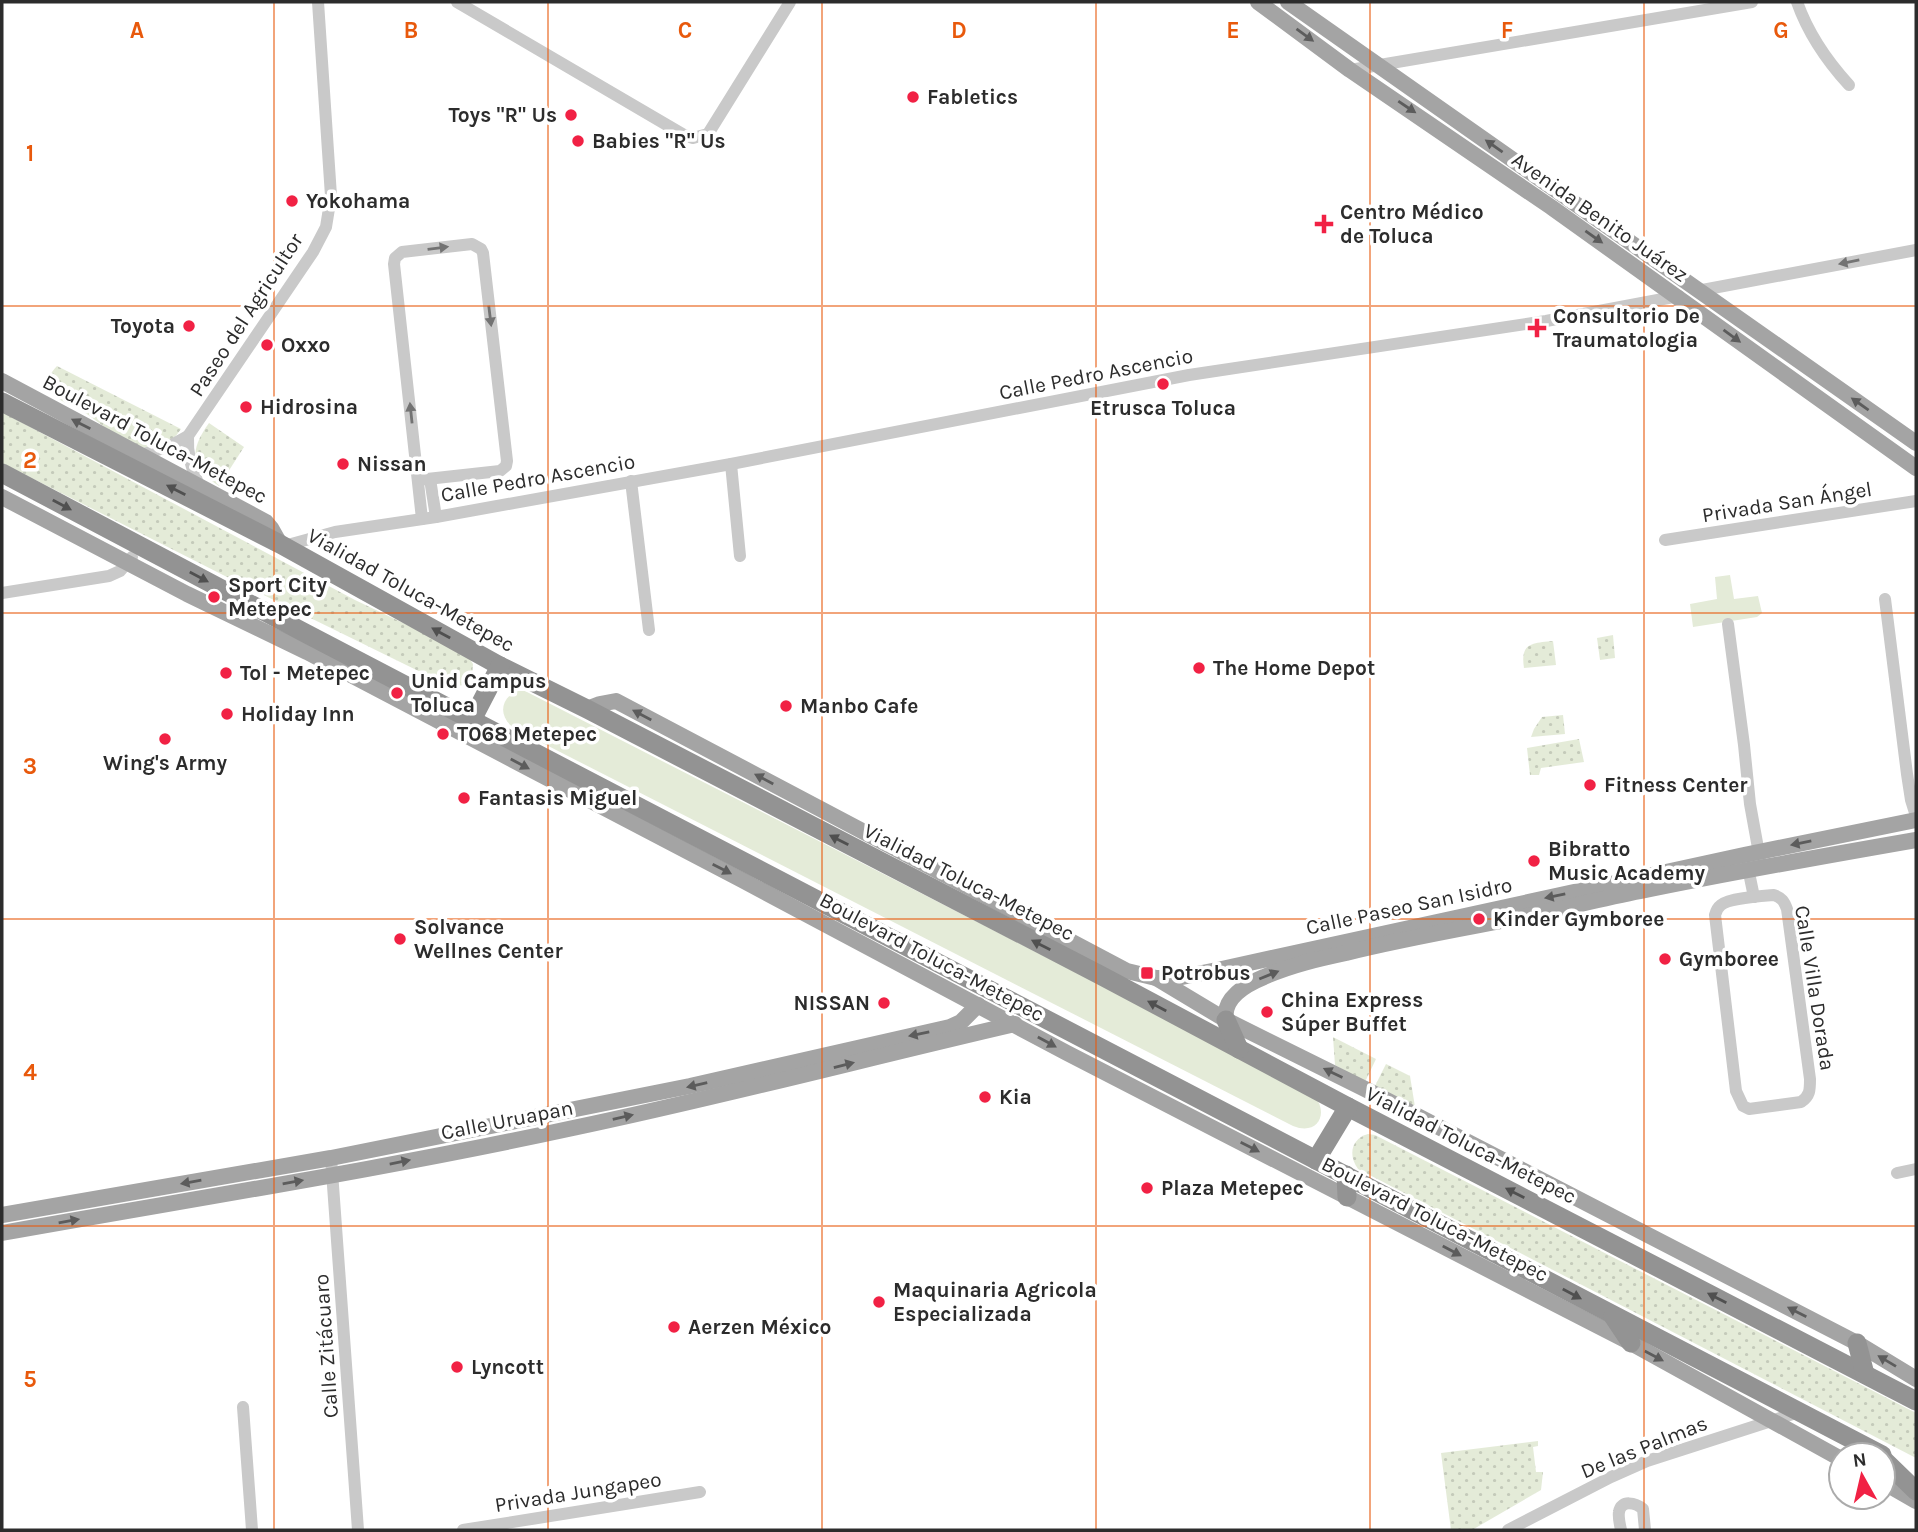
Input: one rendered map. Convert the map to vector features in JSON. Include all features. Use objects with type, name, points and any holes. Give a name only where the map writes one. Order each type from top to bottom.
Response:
[{"type":"highway","name":"Vialidad Toluca-Metepec","points":[[2,402],[282,545],[500,666],[1102,976],[1348,1107],[1865,1374],[1906,1389],[1916,1401]]},
{"type":"highway","points":[[2,473],[139,545],[300,640],[472,720],[926,967],[1316,1160],[1337,1178],[1612,1316],[1751,1397],[1799,1412],[1854,1441]]},
{"type":"highway","points":[[472,720],[500,666]]},
{"type":"highway","points":[[1102,976],[1127,971]]},
{"type":"highway","points":[[1186,1021],[1220,1017],[1239,1049]]},
{"type":"highway","points":[[1316,1160],[1348,1107]]},
{"type":"highway","points":[[1337,1178],[1348,1197]]},
{"type":"highway","points":[[1612,1316],[1631,1343]]},
{"type":"highway","points":[[1857,1343],[1865,1374]]},
{"type":"highway","points":[[1897,1464],[1916,1473]]},
{"type":"highway","points":[[1897,1472],[1916,1491]]},
{"type":"main road","name":"Avenida Benito Juárez","points":[[1258,2],[1677,296],[1916,468]]},
{"type":"main road","name":"Avenida Benito Juárez","points":[[1288,2],[1916,443]]},
{"type":"main road","name":"Boulevard Toluca-Metepec","points":[[2,381],[266,522],[282,545]]},
{"type":"main road","name":"Boulevard Toluca-Metepec","points":[[2,497],[128,563],[300,640],[926,967],[978,1005],[1067,1053],[1337,1178]]},
{"type":"main road","points":[[587,709],[616,701],[1127,971],[1156,978],[1220,1017],[1366,1089],[1857,1343],[1916,1379]]},
{"type":"main road","name":"Calle Paseo San Isidro","points":[[1220,1017],[1233,997],[1242,989],[1265,976],[1298,964],[1753,861],[1916,818]]},
{"type":"main road","points":[[1841,836],[1844,853]]},
{"type":"main road","name":"Calle Paseo San Isidro","points":[[1156,978],[1177,978],[1753,861],[1844,853],[1916,840]]},
{"type":"main road","name":"Calle Uruapan","points":[[2,1215],[331,1158],[690,1086],[950,1027],[961,1022],[978,1005]]},
{"type":"main road","name":"Calle Uruapan","points":[[2,1233],[332,1175],[572,1129],[1015,1024]]},
{"type":"main road","name":"Boulevard Toluca-Metepec","points":[[1348,1197],[1631,1343],[1751,1397],[1773,1421],[1827,1451]]},
{"type":"main road","points":[[1897,1490],[1916,1501]]},
{"type":"street","name":"Paseo del Agricultor","points":[[188,436],[313,252],[326,227],[331,196],[318,2]]},
{"type":"street","points":[[457,2],[693,138],[708,134],[790,2]]},
{"type":"street","points":[[1350,69],[1747,2]]},
{"type":"street","points":[[1797,2],[1803,19],[1817,42],[1849,85]]},
{"type":"street","points":[[424,480],[500,471],[506,466],[483,253],[472,244],[402,252],[395,258],[394,264],[424,480],[436,517]]},
{"type":"street","name":"Calle Pedro Ascencio","points":[[282,545],[335,532],[436,517],[731,464],[1189,375],[1546,321],[1916,250]]},
{"type":"street","points":[[141,455],[170,446],[188,436],[191,466],[199,485]]},
{"type":"street","points":[[731,464],[740,555]]},
{"type":"street","points":[[422,519],[424,480]]},
{"type":"street","points":[[631,481],[649,630]]},
{"type":"street","name":"Privada San Ángel","points":[[1665,540],[1916,501]]},
{"type":"street","points":[[2,593],[109,576],[120,572],[139,545]]},
{"type":"street","points":[[1885,599],[1907,774],[1916,818]]},
{"type":"street","points":[[1728,624],[1750,804],[1754,897]]},
{"type":"street","name":"Calle Villa Dorada","points":[[1754,897],[1781,897],[1787,909],[1810,1091],[1801,1102],[1749,1109],[1743,1106],[1736,1091],[1715,915],[1722,903],[1754,897]]},
{"type":"street","name":"Calle Zitácuaro","points":[[331,1158],[358,1530]]},
{"type":"street","points":[[1897,1173],[1916,1169]]},
{"type":"street","points":[[243,1407],[252,1530]]},
{"type":"street","name":"De las Palmas","points":[[1508,1530],[1647,1461],[1799,1412]]},
{"type":"street","name":"Privada Jungapeo","points":[[463,1530],[700,1492]]},
{"type":"street","points":[[1621,1530],[1619,1511],[1622,1506],[1635,1503],[1643,1508],[1645,1530]]},
{"type":"green space","points":[[57,366],[181,429],[175,437],[150,448],[133,444],[53,394],[49,380]]},
{"type":"green space","points":[[2,412],[355,600],[466,653],[473,664],[472,677],[463,685],[451,687],[2,463]]},
{"type":"green space","points":[[209,423],[244,447],[219,486],[202,472],[196,458],[198,442]]},
{"type":"green space","points":[[1730,575],[1734,599],[1758,596],[1762,613],[1757,617],[1693,627],[1690,604],[1717,599],[1715,577]]},
{"type":"green space","points":[[1613,635],[1615,658],[1600,660],[1597,638]]},
{"type":"green space","points":[[1553,641],[1556,665],[1524,668],[1524,654],[1529,646]]},
{"type":"green space","points":[[516,691],[525,691],[1310,1092],[1320,1106],[1320,1120],[1310,1128],[1293,1126],[515,729],[506,720],[503,709],[506,699]]},
{"type":"green space","points":[[1563,715],[1565,734],[1531,737],[1542,717]]},
{"type":"green space","points":[[1579,739],[1584,762],[1541,768],[1539,775],[1530,775],[1527,748]]},
{"type":"green space","points":[[1333,1037],[1376,1059],[1365,1082],[1335,1065]]},
{"type":"green space","points":[[1386,1064],[1410,1076],[1415,1107],[1375,1086]]},
{"type":"green space","points":[[1375,1135],[1916,1413],[1916,1458],[1897,1448],[1897,1441],[1883,1441],[1358,1169],[1352,1153],[1362,1136]]},
{"type":"green space","points":[[1538,1441],[1538,1446],[1533,1447],[1536,1472],[1543,1472],[1541,1490],[1472,1530],[1451,1530],[1441,1453]]},
{"type":"place","name":"Fabletics","points":[[913,97]]},
{"type":"place","name":"Toys \"R\" Us","points":[[571,115]]},
{"type":"place","name":"Babies \"R\" Us","points":[[578,141]]},
{"type":"place","name":"Yokohama","points":[[292,201]]},
{"type":"place","name":"Centro Médico de Toluca","points":[[1324,224]]},
{"type":"place","name":"Toyota","points":[[189,326]]},
{"type":"place","name":"Consultorio De Traumatologia","points":[[1537,328]]},
{"type":"place","name":"Oxxo","points":[[267,345]]},
{"type":"place","name":"Etrusca Toluca","points":[[1163,384]]},
{"type":"place","name":"Hidrosina","points":[[246,407]]},
{"type":"place","name":"Nissan","points":[[343,464]]},
{"type":"place","name":"Sport City Metepec","points":[[214,597]]},
{"type":"place","name":"The Home Depot","points":[[1199,668]]},
{"type":"place","name":"Tol - Metepec","points":[[226,673]]},
{"type":"place","name":"Unid Campus Toluca","points":[[397,693]]},
{"type":"place","name":"Manbo Cafe","points":[[786,706]]},
{"type":"place","name":"Holiday Inn","points":[[227,714]]},
{"type":"place","name":"T068 Metepec","points":[[443,734]]},
{"type":"place","name":"Wing's Army","points":[[165,739]]},
{"type":"place","name":"Fitness Center","points":[[1590,785]]},
{"type":"place","name":"Fantasis Miguel","points":[[464,798]]},
{"type":"place","name":"Bibratto Music Academy","points":[[1534,861]]},
{"type":"place","name":"Kinder Gymboree","points":[[1479,919]]},
{"type":"place","name":"Solvance Wellnes Center","points":[[400,939]]},
{"type":"place","name":"Gymboree","points":[[1665,959]]},
{"type":"place","name":"Potrobus","points":[[1147,973]]},
{"type":"place","name":"NISSAN","points":[[884,1003]]},
{"type":"place","name":"China Express Súper Buffet","points":[[1267,1012]]},
{"type":"place","name":"Kia","points":[[985,1097]]},
{"type":"place","name":"Plaza Metepec","points":[[1147,1188]]},
{"type":"place","name":"Maquinaria Agricola Especializada","points":[[879,1302]]},
{"type":"place","name":"Aerzen México","points":[[674,1327]]},
{"type":"place","name":"Lyncott","points":[[457,1367]]}]
